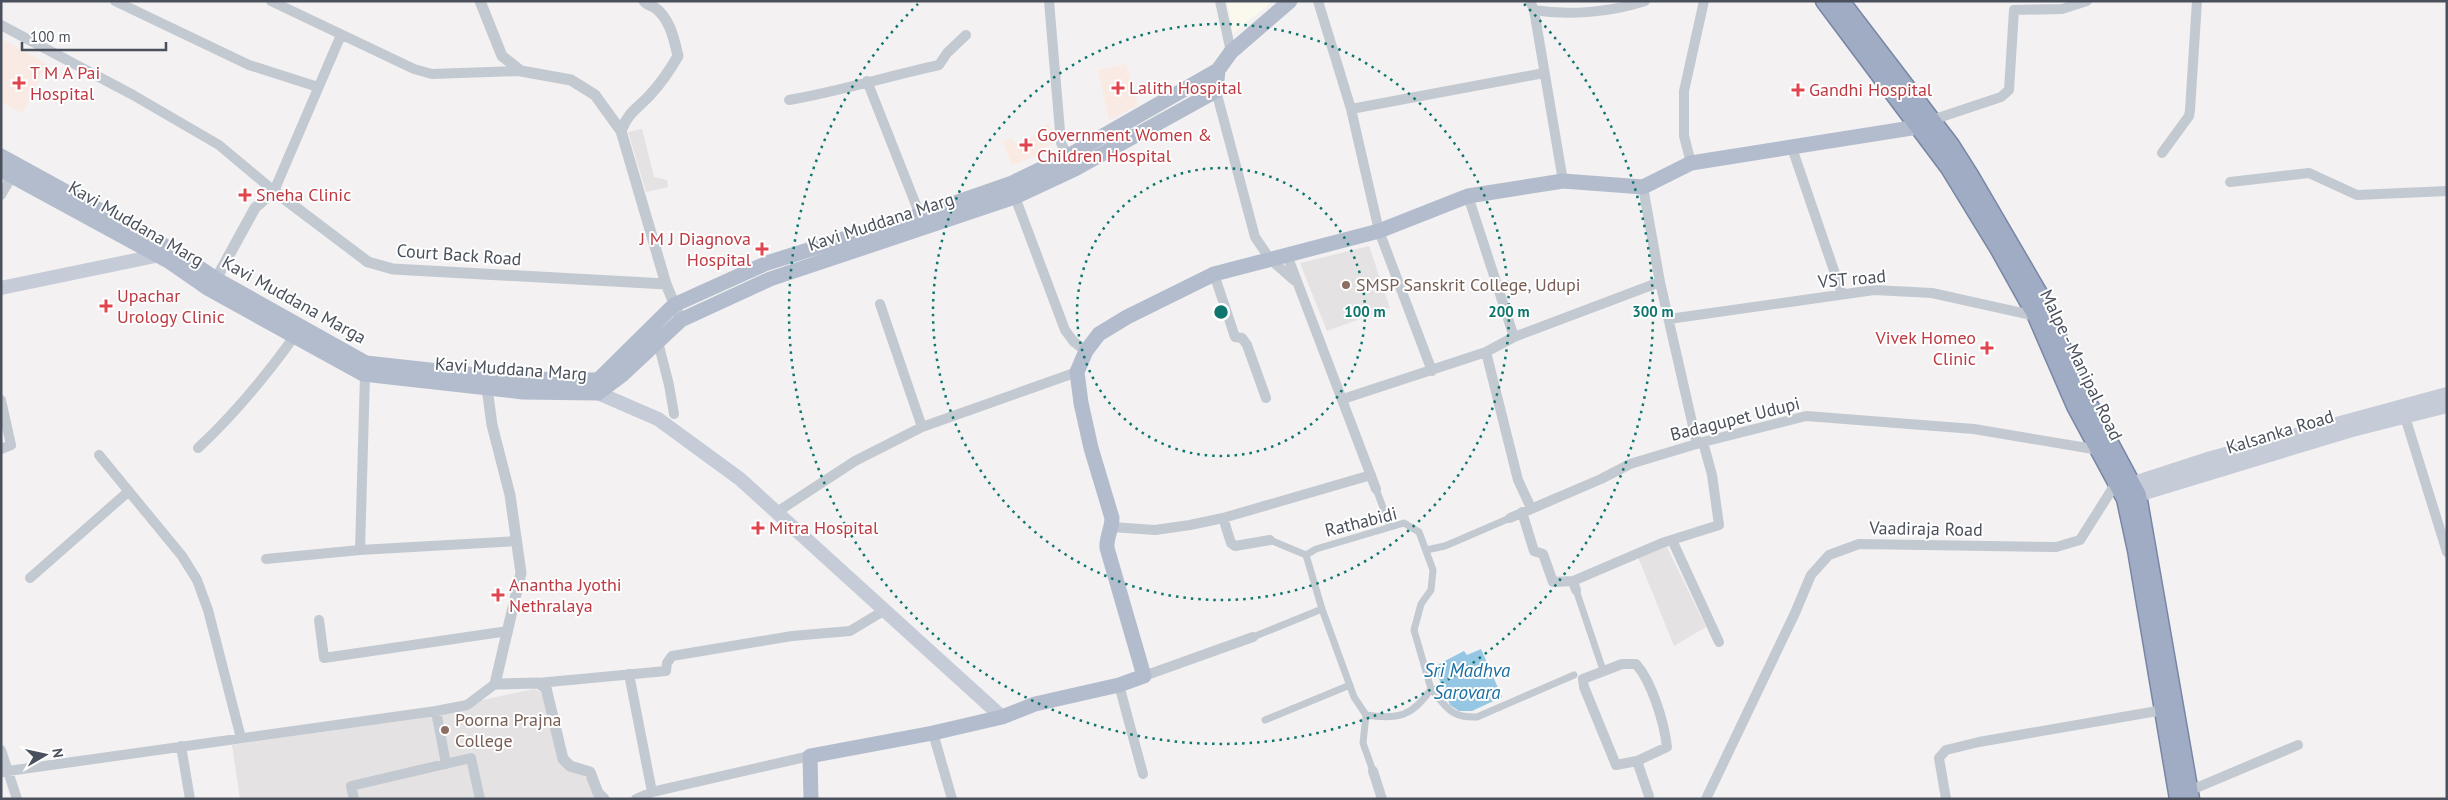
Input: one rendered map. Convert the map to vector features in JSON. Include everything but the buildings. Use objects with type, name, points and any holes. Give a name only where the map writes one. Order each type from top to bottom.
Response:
[{"type":"highway","name":"Malpe - Manipal Road","points":[[1824,1],[1925,123],[1951,145],[2040,295],[2126,490],[2186,796]]},
{"type":"highway","name":"Malpe - Manipal Road","points":[[1841,1],[1925,123],[1949,168],[2007,263],[2036,316],[2075,406],[2126,490],[2163,710],[2186,796]]},
{"type":"main road","name":"Kavi Muddana Marg","points":[[598,387],[674,304],[766,263],[920,215],[1012,183],[1068,156],[1218,70],[1231,52],[1290,1]]},
{"type":"main road","points":[[1216,91],[1218,70]]},
{"type":"main road","name":"Kavi Muddana Marg","points":[[7,173],[158,256],[210,289],[365,375],[523,392],[598,387],[622,376],[681,320],[770,279],[1015,197],[1075,169],[1216,91]]},
{"type":"main road","points":[[811,799],[810,756],[1002,717],[1035,704],[1119,685],[1144,676],[1107,548],[1106,539],[1112,527],[1112,518],[1082,412],[1077,372],[1086,351],[1100,334],[1127,317],[1214,274],[1379,231],[1468,196],[1563,181],[1643,187],[1691,163],[1792,148],[1925,123]]},
{"type":"main road","name":"Kavi Muddana Marga","points":[[1,156],[176,252],[216,279],[366,363],[598,387]]},
{"type":"main road","points":[[1,288],[176,252]]},
{"type":"main road","points":[[598,387],[658,419],[740,479],[1002,717]]},
{"type":"main road","points":[[2126,490],[2211,458],[2447,394]]},
{"type":"main road","name":"Kalsanka Road","points":[[2126,490],[2447,406]]},
{"type":"street","points":[[114,1],[249,65],[318,87]]},
{"type":"street","points":[[271,1],[414,69],[432,74],[521,71],[571,80],[595,95],[621,131],[666,284],[681,320]]},
{"type":"street","points":[[480,1],[502,56],[521,71]]},
{"type":"street","points":[[621,131],[626,117],[649,97],[668,74],[678,56],[673,33],[666,20],[654,7],[644,1]]},
{"type":"street","points":[[1050,1],[1061,143],[1068,156]]},
{"type":"street","points":[[1220,1],[1231,52]]},
{"type":"street","points":[[1318,1],[1351,109],[1379,231],[1432,371]]},
{"type":"street","points":[[1563,181],[1532,6],[1559,14],[1632,6],[1645,1]]},
{"type":"street","points":[[1691,163],[1684,136],[1684,91],[1704,1]]},
{"type":"street","points":[[1925,123],[2001,97],[2009,90],[2014,10],[2062,9],[2086,1]]},
{"type":"street","points":[[2162,153],[2190,110],[2197,1]]},
{"type":"street","points":[[1,25],[133,95],[219,145],[274,191]]},
{"type":"street","points":[[216,279],[255,208],[274,191],[341,35]]},
{"type":"street","points":[[789,100],[824,94],[867,81],[939,65],[947,52],[966,35]]},
{"type":"street","points":[[1351,109],[1544,73]]},
{"type":"street","points":[[867,81],[920,215]]},
{"type":"street","points":[[1216,91],[1255,237],[1270,259],[1298,284]]},
{"type":"street","points":[[1792,148],[1842,294]]},
{"type":"street","points":[[1,195],[7,173]]},
{"type":"street","points":[[2230,182],[2309,173],[2357,195],[2447,191]]},
{"type":"street","points":[[1486,352],[1526,510],[1534,551],[1543,554],[1553,582],[1574,585],[1672,540],[1719,525],[1712,475],[1700,443],[1660,282],[1643,187]]},
{"type":"street","name":"Court Back Road","points":[[274,191],[368,262],[393,269],[666,284]]},
{"type":"street","points":[[1468,196],[1514,337]]},
{"type":"street","points":[[1015,197],[1065,330],[1074,342],[1086,351]]},
{"type":"street","points":[[1287,255],[1390,526]]},
{"type":"street","points":[[1214,274],[1235,337],[1242,338],[1248,345],[1266,398]]},
{"type":"street","points":[[1343,399],[1486,352],[1514,337],[1660,282]]},
{"type":"street","name":"VST road","points":[[1669,319],[1874,290],[1932,293],[2036,316]]},
{"type":"street","points":[[880,304],[922,427]]},
{"type":"street","points":[[198,448],[240,406],[269,372],[294,337]]},
{"type":"street","points":[[658,342],[670,385],[674,414]]},
{"type":"street","points":[[777,512],[854,461],[922,427],[1077,372]]},
{"type":"street","points":[[360,550],[365,375]]},
{"type":"street","points":[[487,388],[492,424],[510,495],[521,573],[495,684]]},
{"type":"street","points":[[1,400],[11,445],[1,450]]},
{"type":"street","name":"Badagupet Udupi","points":[[1426,550],[1445,546],[1630,464],[1700,443],[1806,416],[1974,429],[2100,450]]},
{"type":"street","points":[[2405,417],[2447,552]]},
{"type":"street","points":[[99,455],[182,556],[197,580],[208,610],[241,738]]},
{"type":"street","points":[[1112,527],[1155,530],[1223,518],[1371,475]]},
{"type":"street","name":"Vaadiraja Road","points":[[1706,799],[1795,613],[1811,575],[1829,556],[1859,544],[2056,547],[2080,540],[2126,490]]},
{"type":"street","points":[[30,578],[129,491]]},
{"type":"street","points":[[1223,518],[1231,543],[1235,546],[1270,540],[1306,555]]},
{"type":"street","name":"Rathabidi","points":[[1366,715],[1354,698],[1322,609],[1306,555],[1316,549],[1390,526],[1404,524],[1419,532],[1433,570],[1431,590],[1421,604],[1414,630],[1431,689]]},
{"type":"street","points":[[1672,540],[1719,642]]},
{"type":"street","points":[[266,559],[360,550],[517,541]]},
{"type":"street","points":[[1574,585],[1603,670]]},
{"type":"street","points":[[1144,676],[1253,637],[1322,609]]},
{"type":"street","points":[[4,772],[436,711],[467,705],[495,684],[538,683],[666,671],[666,663],[672,656],[792,636],[850,631],[885,610]]},
{"type":"street","points":[[319,620],[324,658],[508,631]]},
{"type":"street","points":[[1622,664],[1636,664],[1643,672],[1664,727],[1667,747],[1637,761],[1616,765],[1584,687],[1583,679],[1603,670],[1622,664]]},
{"type":"street","points":[[629,674],[652,792]]},
{"type":"street","points":[[1382,799],[1363,743],[1366,715],[1388,718],[1403,714],[1420,705],[1431,689],[1448,709],[1461,718],[1477,717],[1574,675]]},
{"type":"street","points":[[538,683],[546,688],[550,698],[563,759],[570,766],[590,772],[598,793],[604,799]]},
{"type":"street","points":[[1119,685],[1143,774]]},
{"type":"street","points":[[1265,720],[1350,686]]},
{"type":"street","points":[[1946,799],[1939,758],[1946,750],[1979,742],[2163,710]]},
{"type":"street","points":[[436,711],[446,764]]},
{"type":"street","points":[[933,732],[952,799]]},
{"type":"street","points":[[2186,796],[2298,745]]},
{"type":"street","points":[[181,746],[190,799]]},
{"type":"street","points":[[1,750],[4,772],[17,799]]},
{"type":"street","points":[[636,799],[652,792],[810,756]]},
{"type":"street","points":[[354,799],[351,786],[471,758],[480,799]]},
{"type":"street","points":[[1637,761],[1646,798]]},
{"type":"shaded area","points":[[1227,1],[1273,1],[1233,33]]},
{"type":"shaded area","name":"T M A Pai Hospital","points":[[1,39],[47,64],[22,113],[1,102]]},
{"type":"shaded area","name":"Lalith Hospital","points":[[1126,64],[1138,105],[1109,120],[1098,70]]},
{"type":"shaded area","name":"Government Women & Children Hospital","points":[[1049,124],[1056,142],[1045,147],[1046,152],[1012,165],[1003,142],[1012,138],[1015,144],[1041,134],[1039,128]]},
{"type":"shaded area","points":[[642,129],[654,177],[667,180],[668,187],[646,192],[628,132]]},
{"type":"shaded area","name":"SMSP Sanskrit College, Udupi","points":[[1369,246],[1390,308],[1327,331],[1300,263]]},
{"type":"shaded area","points":[[1666,545],[1706,627],[1674,646],[1638,557]]},
{"type":"shaded area","name":"Poorna Prajna College","points":[[534,689],[543,693],[561,765],[589,779],[597,799],[240,799],[232,745],[442,715],[482,700]]},
{"type":"water","name":"Sri Madhva Sarovara","points":[[1481,649],[1502,697],[1472,711],[1459,711],[1450,705],[1436,672],[1439,664],[1464,651],[1467,655]]},
{"type":"place","name":"T M A Pai Hospital","points":[[19,83]]},
{"type":"place","name":"Lalith Hospital","points":[[1118,88]]},
{"type":"place","name":"Gandhi Hospital","points":[[1798,90]]},
{"type":"place","name":"Government Women & Children Hospital","points":[[1026,145]]},
{"type":"place","name":"Sneha Clinic","points":[[245,195]]},
{"type":"place","name":"J M J Diagnova Hospital","points":[[762,249]]},
{"type":"place","name":"SMSP Sanskrit College, Udupi","points":[[1346,285]]},
{"type":"place","name":"Upachar Urology Clinic","points":[[106,306]]},
{"type":"place","name":"Vivek Homeo Clinic","points":[[1987,348]]},
{"type":"place","name":"Mitra Hospital","points":[[758,528]]},
{"type":"place","name":"Anantha Jyothi Nethralaya","points":[[498,595]]},
{"type":"place","name":"Poorna Prajna College","points":[[445,730]]}]
